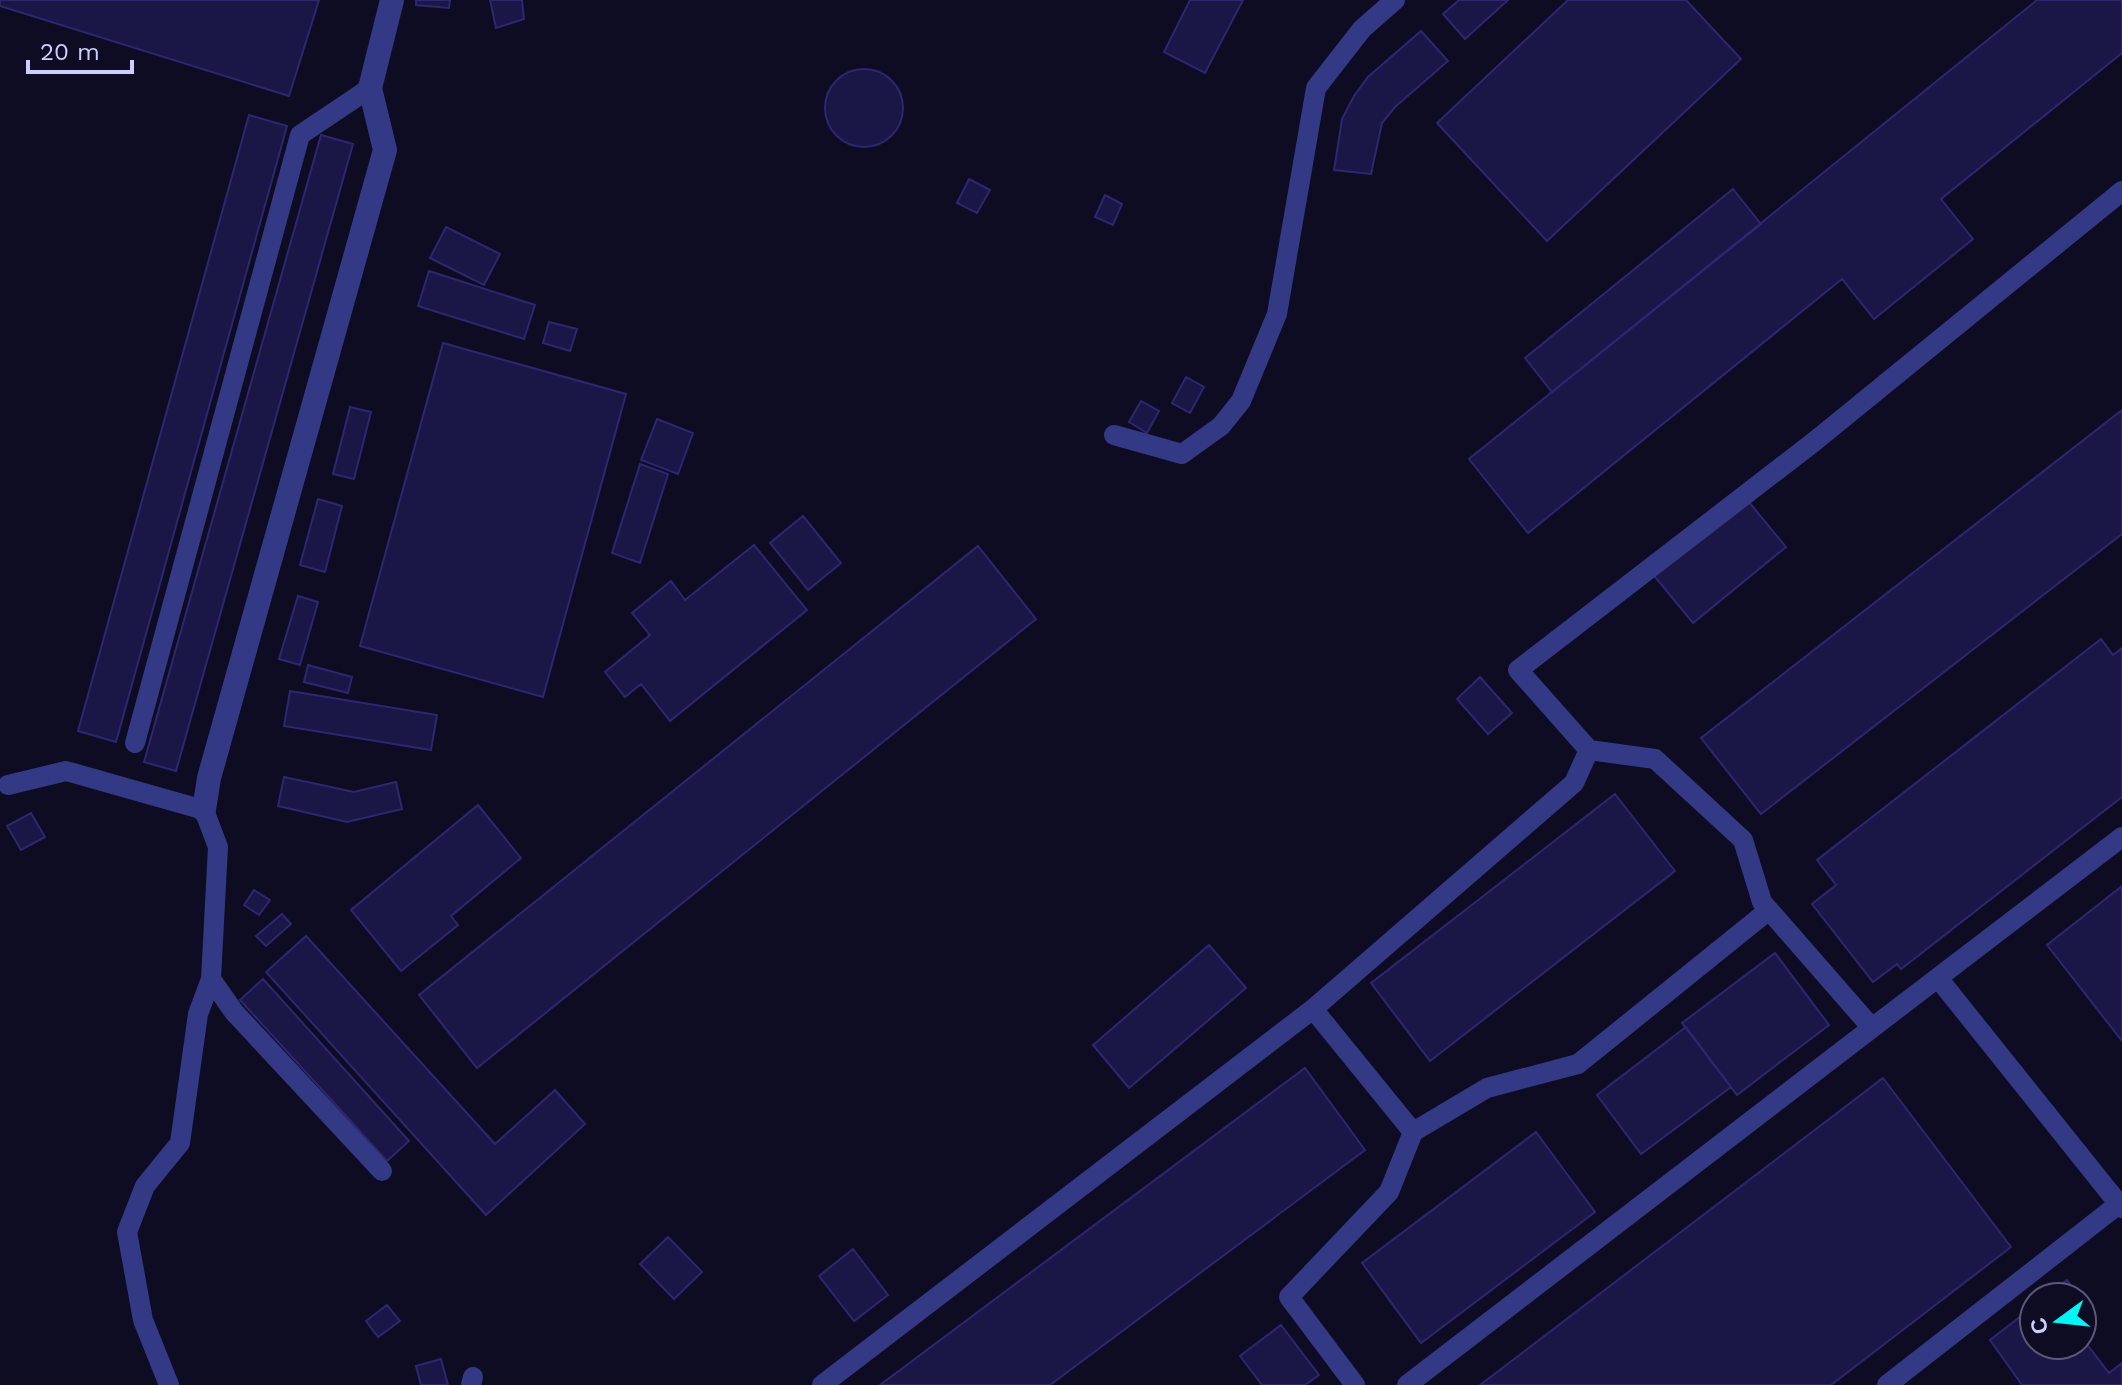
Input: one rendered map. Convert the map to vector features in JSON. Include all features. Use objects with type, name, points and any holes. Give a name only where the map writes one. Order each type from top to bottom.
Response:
[{"type":"street","points":[[204,810],[214,762],[385,150],[370,88],[392,0]]},
{"type":"lane","points":[[1114,435],[1182,454],[1221,426],[1241,401],[1277,314],[1316,88],[1362,29],[1395,0]]},
{"type":"lane","points":[[135,743],[300,135],[370,88]]},
{"type":"lane","points":[[1872,1028],[1762,902],[1743,840],[1655,759],[1589,750],[1518,670],[1815,441],[2122,191]]},
{"type":"lane","points":[[822,1385],[1313,1009],[1574,783],[1589,750]]},
{"type":"lane","points":[[8,785],[66,771],[204,810],[218,847],[211,979],[198,1014],[180,1143],[145,1186],[127,1232],[143,1320],[169,1385]]},
{"type":"lane","points":[[1407,1385],[2122,837]]},
{"type":"lane","points":[[1355,1385],[1289,1297],[1389,1192],[1413,1132],[1487,1088],[1578,1064],[1769,910]]},
{"type":"lane","points":[[1887,1385],[2120,1206],[1938,978]]},
{"type":"lane","points":[[211,979],[234,1012],[382,1171]]},
{"type":"lane","points":[[1313,1009],[1413,1132]]},
{"type":"building","points":[[0,0],[319,0],[289,96],[0,6]]},
{"type":"building","points":[[416,0],[450,0],[449,8],[416,5]]},
{"type":"building","points":[[490,0],[522,0],[524,19],[496,28]]},
{"type":"building","points":[[1190,0],[1243,0],[1205,73],[1164,52]]},
{"type":"building","points":[[1459,0],[1508,0],[1465,39],[1443,14]]},
{"type":"building","points":[[1568,0],[1686,0],[1741,59],[1547,241],[1437,123]]},
{"type":"building","points":[[2037,0],[2122,0],[2122,53],[1941,199],[1973,239],[1874,319],[1842,279],[1528,533],[1469,459]]},
{"type":"building","points":[[1421,31],[1448,61],[1395,107],[1382,123],[1371,174],[1334,170],[1342,119],[1354,96],[1368,77]]},
{"type":"building","points":[[864,69],[879,72],[891,81],[900,93],[903,108],[900,123],[891,135],[879,144],[864,147],[849,144],[837,135],[828,123],[825,108],[828,93],[837,81],[849,72]]},
{"type":"building","points":[[249,115],[287,126],[116,742],[78,731]]},
{"type":"building","points":[[321,135],[353,144],[176,771],[144,762]]},
{"type":"building","points":[[969,179],[990,190],[977,213],[957,203]]},
{"type":"building","points":[[1733,189],[1761,224],[1552,392],[1525,358]]},
{"type":"building","points":[[1105,195],[1122,204],[1113,225],[1095,217]]},
{"type":"building","points":[[446,227],[500,254],[484,285],[430,258]]},
{"type":"building","points":[[429,271],[535,305],[524,339],[418,306]]},
{"type":"building","points":[[549,322],[577,329],[570,351],[543,343]]},
{"type":"building","points":[[443,343],[626,394],[543,697],[360,646]]},
{"type":"building","points":[[1186,377],[1204,387],[1190,413],[1172,403]]},
{"type":"building","points":[[1141,401],[1159,411],[1147,433],[1129,422]]},
{"type":"building","points":[[350,407],[371,412],[354,479],[333,474]]},
{"type":"building","points":[[2122,410],[2122,534],[1761,814],[1701,738]]},
{"type":"building","points":[[657,419],[693,433],[678,474],[641,460]]},
{"type":"building","points":[[640,464],[668,474],[640,563],[612,553]]},
{"type":"building","points":[[1744,496],[1786,547],[1693,623],[1651,572]]},
{"type":"building","points":[[318,499],[342,506],[325,572],[300,565]]},
{"type":"building","points":[[803,516],[841,563],[808,590],[770,543]]},
{"type":"building","points":[[754,545],[807,610],[670,721],[641,684],[625,697],[605,672],[650,635],[632,613],[671,581],[685,600]]},
{"type":"building","points":[[978,546],[1036,619],[477,1068],[419,995]]},
{"type":"building","points":[[298,596],[318,602],[300,665],[279,659]]},
{"type":"building","points":[[2101,639],[2113,655],[2122,648],[2122,797],[1901,969],[1897,964],[1873,982],[1812,904],[1836,885],[1817,860]]},
{"type":"building","points":[[308,665],[352,677],[348,693],[304,682]]},
{"type":"building","points":[[1480,677],[1512,713],[1488,734],[1457,699]]},
{"type":"building","points":[[290,691],[437,715],[431,750],[284,726]]},
{"type":"building","points":[[284,777],[354,792],[396,782],[402,809],[347,822],[278,806]]},
{"type":"building","points":[[1615,794],[1675,871],[1430,1061],[1371,983]]},
{"type":"building","points":[[478,805],[521,858],[451,916],[458,925],[401,971],[351,910]]},
{"type":"building","points":[[31,813],[45,837],[21,850],[7,826]]},
{"type":"building","points":[[2122,886],[2122,1041],[2047,945]]},
{"type":"building","points":[[254,890],[270,900],[259,915],[244,905]]},
{"type":"building","points":[[282,914],[291,924],[266,946],[256,936]]},
{"type":"building","points":[[306,936],[495,1144],[555,1090],[585,1124],[486,1215],[266,972]]},
{"type":"building","points":[[1209,945],[1246,988],[1129,1088],[1093,1045]]},
{"type":"building","points":[[1775,953],[1829,1025],[1737,1095],[1682,1023]]},
{"type":"building","points":[[263,979],[409,1141],[387,1161],[240,1000]]},
{"type":"building","points":[[1686,1027],[1731,1087],[1641,1154],[1597,1095]]},
{"type":"building","points":[[1305,1068],[1365,1150],[1050,1385],[880,1385]]},
{"type":"building","points":[[1883,1078],[2011,1247],[1831,1385],[1480,1385]]},
{"type":"building","points":[[1536,1132],[1595,1212],[1421,1343],[1362,1263]]},
{"type":"building","points":[[668,1237],[702,1272],[674,1299],[640,1264]]},
{"type":"building","points":[[853,1249],[888,1295],[854,1321],[819,1276]]},
{"type":"building","points":[[387,1305],[400,1321],[378,1337],[366,1321]]},
{"type":"building","points":[[2018,1318],[2018,1361],[2098,1359],[2109,1373],[2122,1363],[2122,1385],[2022,1385],[1990,1340]]},
{"type":"building","points":[[1281,1325],[1319,1375],[1305,1385],[1262,1385],[1240,1356]]},
{"type":"building","points":[[441,1359],[448,1385],[421,1385],[416,1366]]}]
